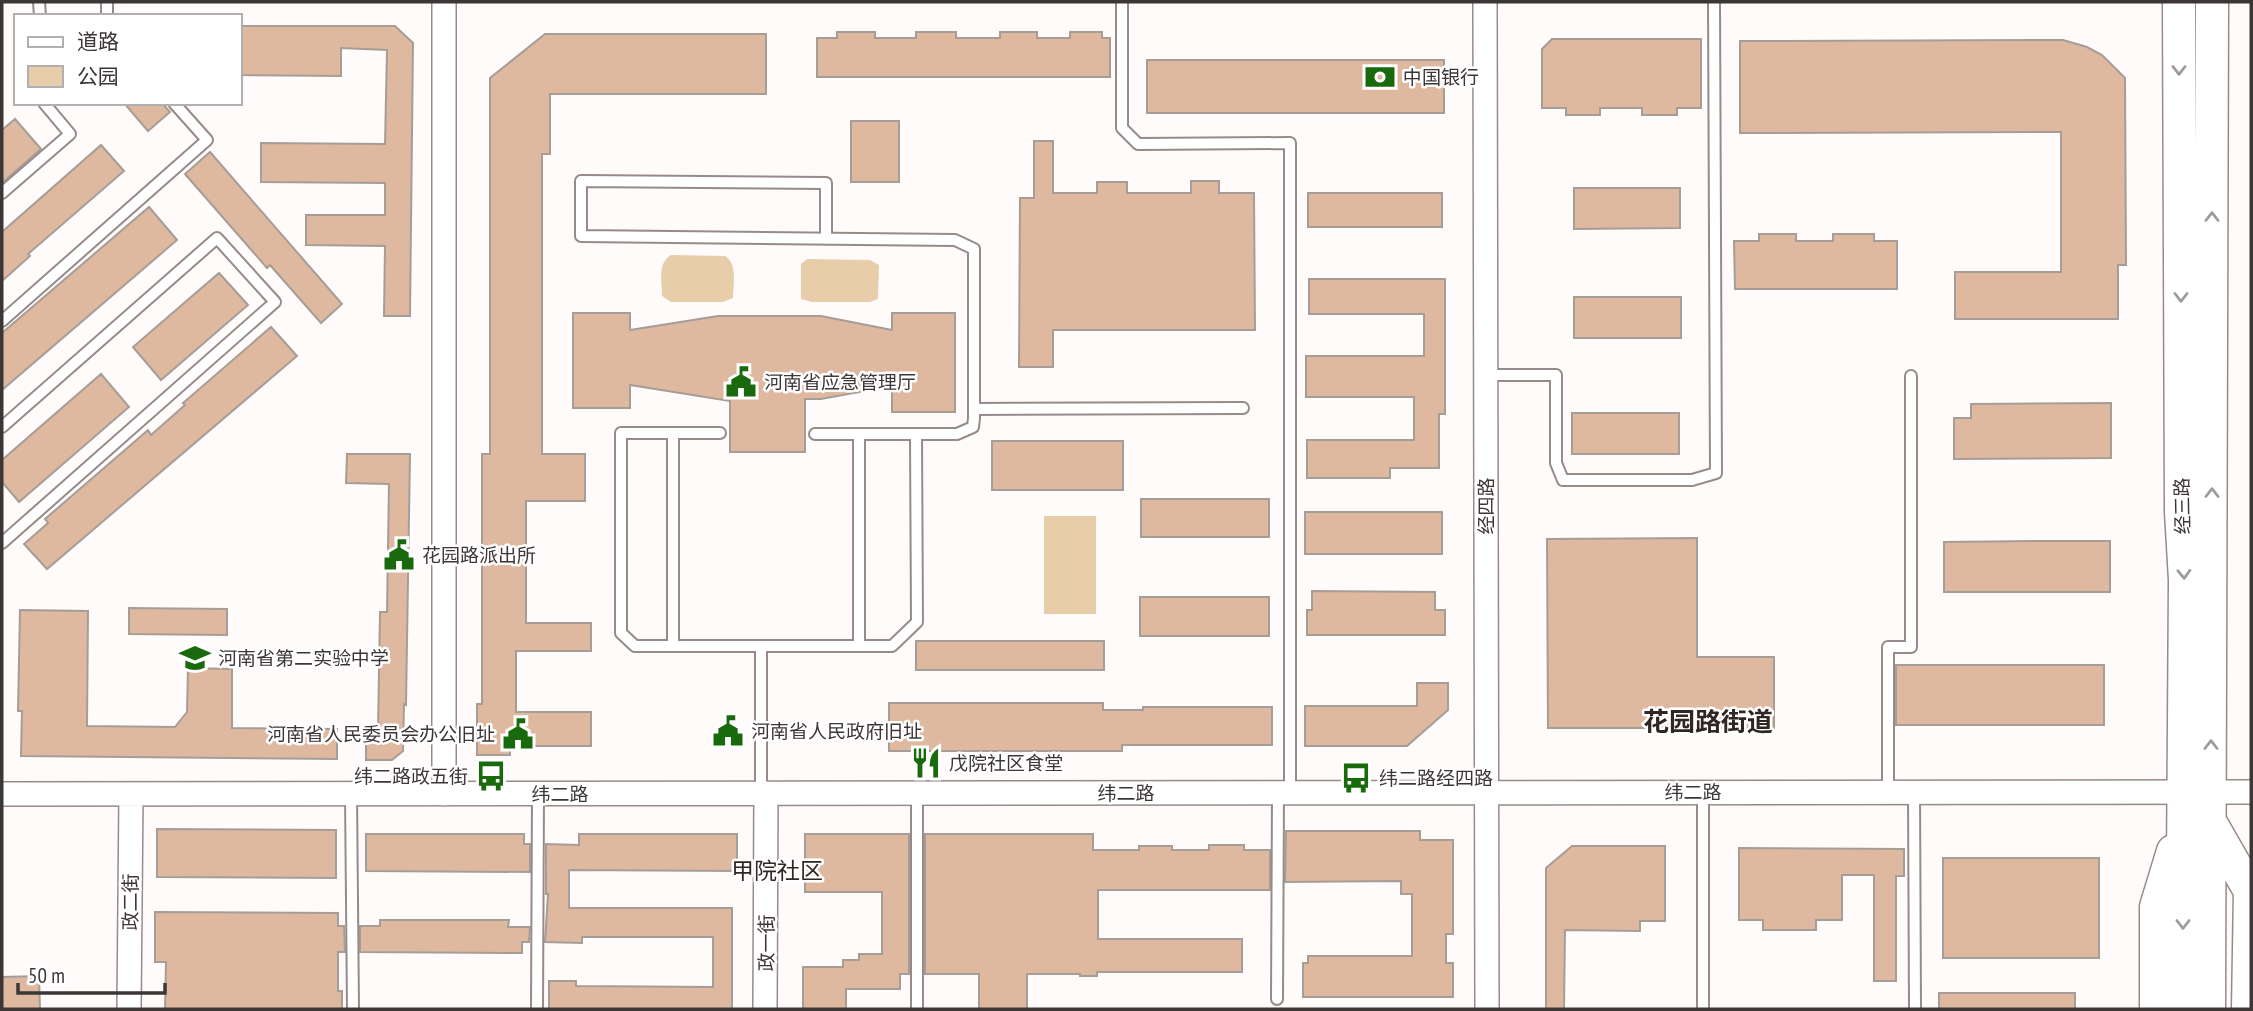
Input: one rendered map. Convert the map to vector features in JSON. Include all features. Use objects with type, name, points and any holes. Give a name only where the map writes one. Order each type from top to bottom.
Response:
[{"type":"main road","name":"经三路","points":[[2179,2],[2181,498],[2209,1009]]},
{"type":"main road","name":"经三路","points":[[2182,1009],[2197,807],[2212,2]]},
{"type":"main road","points":[[2156,1009],[2156,907],[2197,807]]},
{"type":"main road","points":[[2197,807],[2250,891],[2248,1009]]},
{"type":"street","points":[[443,2],[443,794]]},
{"type":"street","name":"经四路","points":[[1485,2],[1487,1009]]},
{"type":"street","name":"纬二路","points":[[2,794],[1914,792],[2197,807],[2251,792]]},
{"type":"street","name":"政一街","points":[[764,793],[765,1009]]},
{"type":"street","name":"政二街","points":[[129,1009],[131,794]]},
{"type":"lane","points":[[1122,2],[1122,128],[1138,144],[1290,143],[1284,793],[1277,999]]},
{"type":"lane","points":[[1485,375],[1556,375],[1556,463],[1563,480],[1692,480],[1716,473],[1714,2]]},
{"type":"lane","points":[[2,193],[69,134],[46,105]]},
{"type":"lane","points":[[2,321],[207,140],[176,105]]},
{"type":"lane","points":[[815,434],[957,434],[972,427],[974,249],[955,240],[825,239],[581,236],[581,181],[826,183],[825,239]]},
{"type":"lane","points":[[2,427],[217,238],[275,302],[2,542]]},
{"type":"lane","points":[[1888,792],[1888,647],[1911,647],[1911,376]]},
{"type":"lane","points":[[974,409],[1243,408]]},
{"type":"lane","points":[[720,433],[621,433],[621,633],[635,646],[892,646],[917,622],[916,434]]},
{"type":"lane","points":[[673,433],[673,646]]},
{"type":"lane","points":[[859,434],[859,646]]},
{"type":"lane","points":[[761,646],[764,793]]},
{"type":"lane","points":[[1703,792],[1703,1009]]},
{"type":"lane","points":[[1914,792],[1914,1009]]},
{"type":"lane","points":[[917,793],[917,1009]]},
{"type":"lane","points":[[351,794],[353,1009]]},
{"type":"lane","points":[[537,1009],[538,794]]},
{"type":"green space","points":[[671,255],[725,256],[733,269],[733,298],[723,302],[671,302],[662,296],[662,268]]},
{"type":"green space","points":[[807,259],[870,260],[879,265],[878,299],[870,302],[812,302],[801,299],[801,264]]},
{"type":"green space","points":[[1044,516],[1096,516],[1096,614],[1044,614]]},
{"type":"building","points":[[242,26],[395,26],[413,43],[410,316],[384,316],[385,246],[306,245],[306,215],[385,215],[385,183],[261,182],[261,143],[385,144],[387,50],[341,48],[341,76],[242,75]]},
{"type":"building","points":[[837,32],[875,32],[875,38],[916,38],[916,32],[956,32],[956,38],[1000,38],[1000,32],[1037,32],[1037,38],[1070,38],[1070,32],[1102,32],[1102,38],[1110,38],[1110,77],[817,77],[817,38],[837,38]]},
{"type":"building","points":[[545,34],[766,34],[766,94],[550,94],[550,154],[542,154],[542,454],[585,454],[585,501],[526,501],[526,623],[591,623],[591,651],[516,651],[516,712],[591,712],[591,746],[510,746],[510,755],[477,755],[477,704],[482,704],[482,454],[490,454],[490,78]]},
{"type":"building","points":[[1552,39],[1701,39],[1701,108],[1677,108],[1677,115],[1642,115],[1642,108],[1600,108],[1600,115],[1566,115],[1566,108],[1542,108],[1542,49]]},
{"type":"building","points":[[2063,40],[2102,55],[2125,78],[2126,265],[2118,265],[2118,319],[1955,319],[1955,272],[2061,272],[2061,132],[1740,133],[1740,41]]},
{"type":"building","points":[[1147,60],[1444,60],[1444,113],[1147,113]]},
{"type":"building","points":[[126,105],[164,105],[170,112],[148,131]]},
{"type":"building","points":[[15,119],[41,149],[2,183],[2,130]]},
{"type":"building","points":[[851,121],[899,121],[899,182],[851,182]]},
{"type":"building","points":[[1034,141],[1053,141],[1053,193],[1097,193],[1097,182],[1127,182],[1127,193],[1191,193],[1191,181],[1219,181],[1219,193],[1254,193],[1255,330],[1053,330],[1053,367],[1019,367],[1020,198],[1034,198]]},
{"type":"building","points":[[101,145],[124,171],[28,254],[30,256],[2,281],[2,232]]},
{"type":"building","points":[[210,152],[342,304],[321,323],[270,265],[267,268],[185,174]]},
{"type":"building","points":[[1574,188],[1680,188],[1680,228],[1574,229]]},
{"type":"building","points":[[1308,193],[1442,193],[1442,227],[1308,227]]},
{"type":"building","points":[[149,207],[177,240],[2,390],[2,333]]},
{"type":"building","points":[[1759,234],[1796,234],[1796,241],[1833,241],[1833,234],[1874,234],[1874,241],[1897,241],[1897,289],[1735,289],[1734,241],[1759,241]]},
{"type":"building","points":[[219,273],[248,305],[161,380],[133,347]]},
{"type":"building","points":[[1309,279],[1445,279],[1445,414],[1439,414],[1439,468],[1390,468],[1390,478],[1307,478],[1307,440],[1414,440],[1414,397],[1306,397],[1306,356],[1424,356],[1424,314],[1309,314]]},
{"type":"building","points":[[1574,297],[1681,297],[1681,338],[1574,338]]},
{"type":"building","points":[[573,313],[630,313],[630,330],[718,316],[821,316],[892,330],[892,313],[955,313],[955,412],[892,412],[892,386],[821,399],[805,399],[805,452],[730,452],[730,401],[630,385],[630,408],[573,408]]},
{"type":"building","points":[[271,327],[297,356],[47,569],[24,544],[48,523],[45,519],[148,430],[151,435],[185,405],[183,403]]},
{"type":"building","points":[[101,374],[129,407],[19,502],[2,482],[2,460]]},
{"type":"building","points":[[2111,403],[2111,458],[1954,459],[1954,418],[1971,418],[1971,404]]},
{"type":"building","points":[[1572,413],[1679,413],[1679,454],[1572,454]]},
{"type":"building","points":[[992,441],[1123,441],[1123,490],[992,490]]},
{"type":"building","points":[[347,454],[410,454],[406,705],[404,704],[403,751],[392,760],[366,760],[366,729],[378,730],[380,612],[387,612],[389,484],[346,483]]},
{"type":"building","points":[[1141,499],[1269,499],[1269,537],[1141,537]]},
{"type":"building","points":[[1305,512],[1442,512],[1442,554],[1305,554]]},
{"type":"building","points":[[1697,538],[1697,657],[1774,657],[1774,728],[1548,728],[1547,539]]},
{"type":"building","points":[[2110,541],[2110,592],[1944,592],[1944,542]]},
{"type":"building","points":[[1312,591],[1435,592],[1435,610],[1445,610],[1445,635],[1307,635],[1307,610],[1312,610]]},
{"type":"building","points":[[1140,597],[1269,597],[1269,636],[1140,636]]},
{"type":"building","points":[[129,608],[227,609],[227,635],[129,634]]},
{"type":"building","points":[[20,610],[88,611],[87,726],[175,727],[187,712],[188,668],[232,669],[232,728],[337,729],[337,759],[21,756],[22,711],[18,711]]},
{"type":"building","points":[[916,641],[1104,641],[1104,670],[916,670]]},
{"type":"building","points":[[1896,665],[2104,665],[2104,725],[1896,725]]},
{"type":"building","points":[[1417,683],[1448,683],[1448,710],[1407,746],[1305,746],[1305,706],[1417,706]]},
{"type":"building","points":[[889,703],[1103,703],[1103,710],[1143,710],[1143,707],[1272,707],[1272,745],[1122,745],[1122,751],[889,751]]},
{"type":"building","points":[[157,829],[336,830],[336,878],[157,877]]},
{"type":"building","points":[[1286,831],[1420,831],[1420,840],[1453,840],[1453,934],[1446,934],[1446,963],[1453,963],[1453,997],[1303,997],[1303,963],[1308,963],[1308,956],[1412,956],[1412,894],[1401,894],[1401,881],[1285,882]]},
{"type":"building","points":[[366,834],[524,834],[524,844],[530,844],[530,872],[366,871]]},
{"type":"building","points":[[579,834],[737,834],[737,871],[569,870],[569,908],[732,908],[732,1009],[549,1009],[549,981],[576,981],[576,986],[713,987],[713,937],[582,937],[582,943],[545,942],[548,894],[546,844],[579,845]]},
{"type":"building","points":[[805,834],[909,834],[909,974],[900,974],[900,989],[846,989],[846,1009],[803,1009],[803,967],[843,967],[843,960],[859,960],[859,954],[882,954],[882,892],[805,892]]},
{"type":"building","points":[[925,834],[1093,834],[1093,850],[1139,850],[1139,846],[1172,846],[1172,850],[1209,850],[1209,845],[1244,845],[1244,850],[1270,850],[1270,890],[1098,890],[1098,939],[1242,939],[1242,972],[1097,972],[1097,976],[1027,974],[1027,1009],[979,1009],[979,974],[925,974]]},
{"type":"building","points":[[1572,846],[1665,846],[1665,921],[1640,921],[1640,931],[1565,930],[1564,1009],[1546,1009],[1546,868]]},
{"type":"building","points":[[1739,848],[1904,849],[1904,876],[1896,876],[1896,981],[1874,981],[1874,875],[1842,875],[1842,920],[1816,920],[1816,930],[1763,930],[1763,920],[1739,920]]},
{"type":"building","points":[[1943,858],[2099,858],[2099,958],[1943,958]]},
{"type":"building","points":[[155,912],[338,913],[338,926],[344,926],[345,952],[338,952],[338,991],[342,991],[342,1009],[165,1009],[166,962],[155,962]]},
{"type":"building","points":[[380,920],[509,920],[508,927],[530,927],[529,942],[522,942],[522,953],[360,952],[360,926],[380,926]]},
{"type":"building","points":[[39,976],[40,1009],[2,1009],[2,977]]},
{"type":"building","points":[[1939,993],[2075,993],[2075,1009],[1939,1009]]},
{"type":"place","name":"中国银行","points":[[1380,77]]},
{"type":"place","name":"河南省应急管理厅","points":[[741,382]]},
{"type":"place","name":"花园路派出所","points":[[399,555]]},
{"type":"place","name":"河南省第二实验中学","points":[[195,658]]},
{"type":"place","name":"河南省人民政府旧址","points":[[728,731]]},
{"type":"place","name":"河南省人民委员会办公旧址","points":[[518,734]]},
{"type":"place","name":"戊院社区食堂","points":[[926,763]]},
{"type":"place","name":"纬二路政五街","points":[[491,776]]},
{"type":"place","name":"纬二路经四路","points":[[1356,778]]},
{"type":"district","name":"花园路街道","points":[[1708,721]]},
{"type":"district","name":"甲院社区","points":[[777,870]]}]
